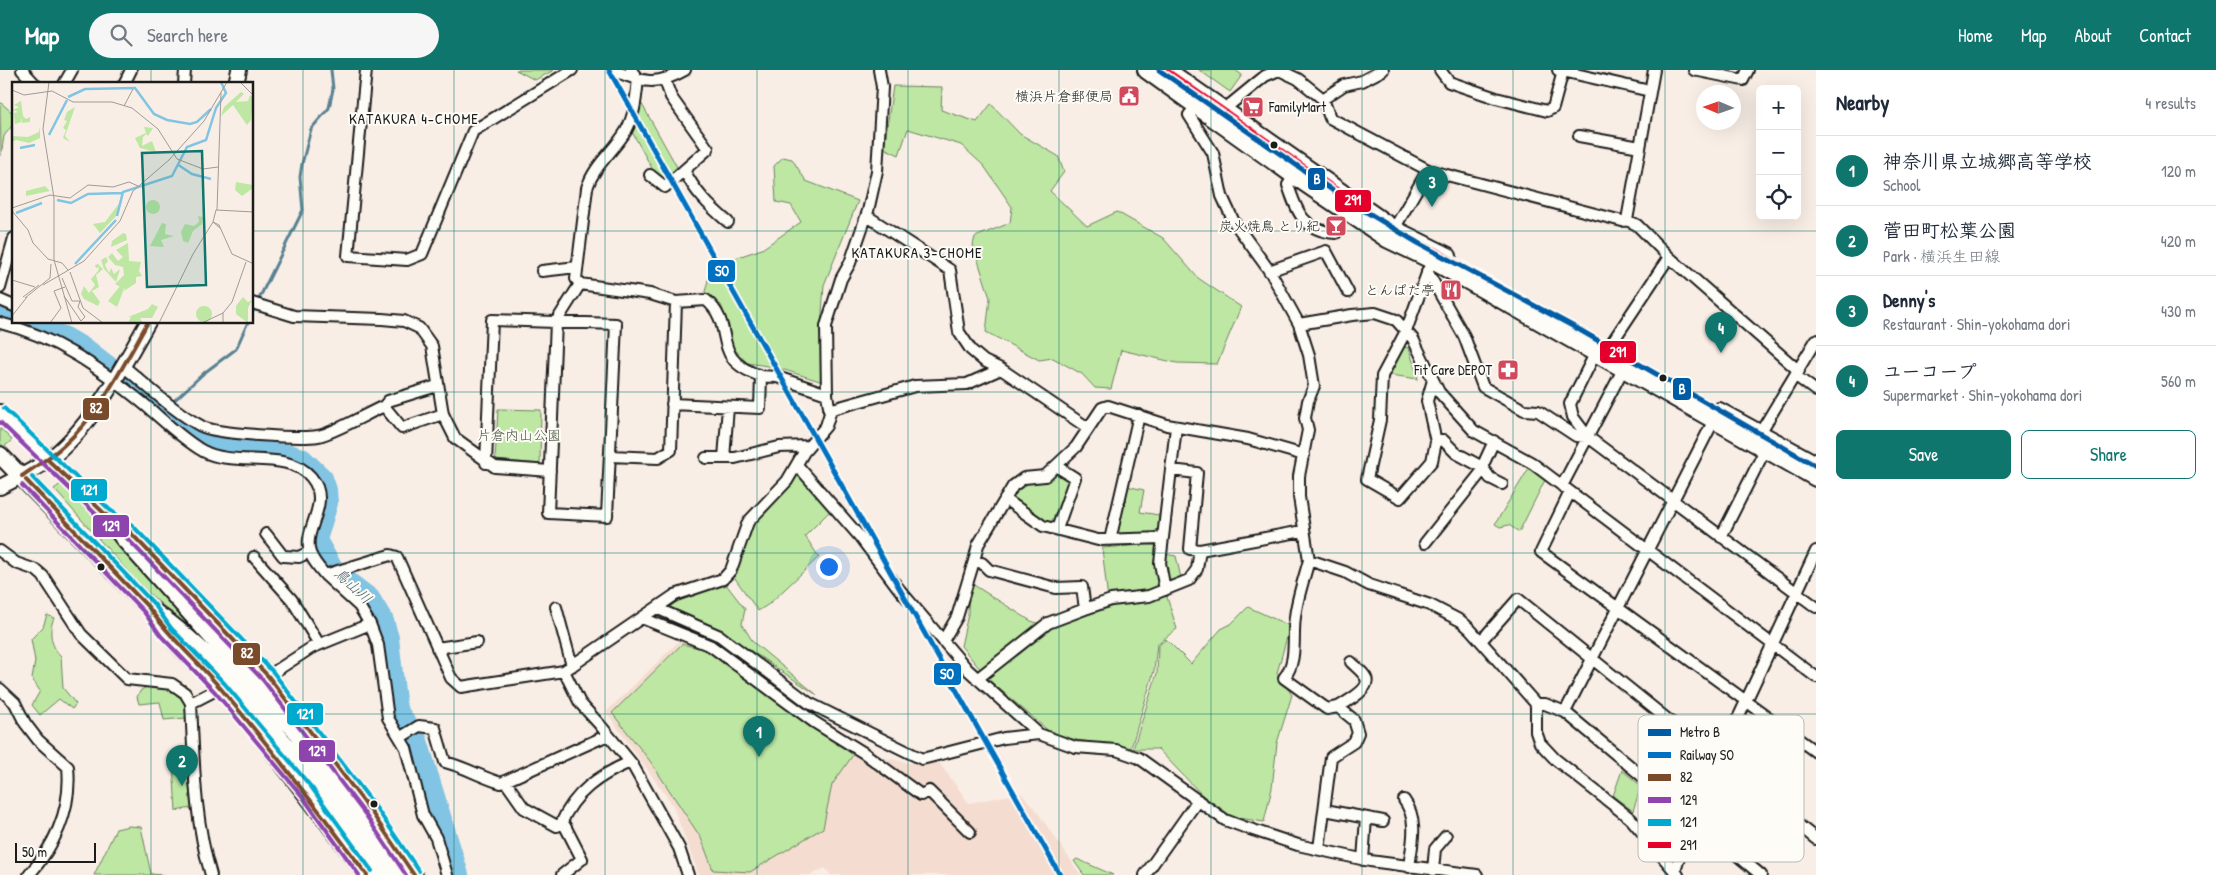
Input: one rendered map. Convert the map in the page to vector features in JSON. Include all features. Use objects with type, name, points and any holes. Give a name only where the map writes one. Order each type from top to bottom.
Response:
[{"type":"main road","points":[[1146,70],[1201,100]]},
{"type":"main road","points":[[1167,70],[1294,176],[1387,239],[1432,260],[1602,349],[1763,441],[1816,464]]},
{"type":"main road","points":[[1219,114],[1394,229],[1432,260]]},
{"type":"main road","points":[[0,413],[106,515],[242,679],[382,875]]},
{"type":"main road","points":[[1763,441],[1816,478]]},
{"type":"main road","points":[[0,455],[149,608],[166,632],[220,688],[307,792],[367,875]]},
{"type":"main road","points":[[106,515],[127,529],[268,676],[370,810],[414,875]]},
{"type":"main road","points":[[149,608],[176,626],[242,679],[295,730],[398,875]]},
{"type":"street","points":[[22,70],[33,82]]},
{"type":"street","points":[[65,82],[72,70]]},
{"type":"street","points":[[125,82],[130,70]]},
{"type":"street","points":[[366,70],[348,256],[407,260],[422,254],[473,131],[572,70]]},
{"type":"street","points":[[612,70],[638,78],[665,81],[686,70]]},
{"type":"street","points":[[631,70],[638,78]]},
{"type":"street","points":[[334,572],[390,555],[397,557],[451,678],[461,687],[568,668],[675,595],[724,579],[730,570],[748,522],[788,481],[808,446],[826,426],[830,410],[827,394],[826,326],[841,279],[850,263],[867,216],[877,171],[882,87],[879,70]]},
{"type":"street","points":[[1219,114],[1264,73],[1278,70],[1298,79],[1323,99],[1330,118],[1428,170],[1622,221],[1627,220],[1637,226],[1816,391]]},
{"type":"street","points":[[1323,99],[1344,85],[1362,81],[1383,70]]},
{"type":"street","points":[[1440,70],[1449,82],[1496,98],[1547,111],[1553,108],[1560,71],[1650,91]]},
{"type":"street","points":[[1627,220],[1654,70]]},
{"type":"street","points":[[1694,70],[1719,73],[1743,80],[1748,70]]},
{"type":"street","points":[[638,78],[631,120],[626,132],[590,178],[576,279],[580,284],[650,294],[676,302],[706,300],[717,309],[724,343],[734,362],[748,372],[761,376],[777,377],[827,394]]},
{"type":"street","points":[[650,175],[665,187],[708,150],[671,97],[665,81]]},
{"type":"street","points":[[1201,100],[1189,115],[1213,154],[1222,196],[1234,222],[1269,271],[1300,324],[1309,355],[1314,386],[1308,401],[1305,418],[1308,430],[1299,476],[1303,531],[1309,560],[1294,618],[1295,645],[1288,674],[1284,678],[1327,709],[1338,707],[1364,688],[1366,683],[1366,678],[1351,662]]},
{"type":"street","points":[[1579,136],[1640,147]]},
{"type":"street","points":[[684,170],[693,188],[709,206],[728,222]]},
{"type":"street","points":[[1394,229],[1428,170]]},
{"type":"street","points":[[1294,176],[1288,185],[1294,205],[1307,225],[1323,232],[1336,233]]},
{"type":"street","points":[[867,216],[950,270],[958,332],[971,350],[984,361],[1001,369],[1088,428]]},
{"type":"street","points":[[0,288],[12,245]]},
{"type":"street","points":[[1269,271],[1326,251],[1348,292]]},
{"type":"street","points":[[1669,257],[1602,349],[1570,404],[1573,417],[1588,437],[1796,594],[1816,607]]},
{"type":"street","points":[[1432,260],[1406,331],[1382,376],[1380,420],[1367,479],[1400,498],[1432,461],[1436,440],[1427,401],[1433,380]]},
{"type":"street","points":[[1432,260],[1483,387],[1524,410],[1538,411],[1576,436],[1588,437]]},
{"type":"street","points":[[542,271],[577,267]]},
{"type":"street","points":[[486,463],[492,320],[556,322],[616,324],[607,516],[548,513],[556,322],[580,284]]},
{"type":"street","points":[[0,300],[12,305]]},
{"type":"street","points":[[610,456],[658,458],[671,450],[676,302]]},
{"type":"street","points":[[257,305],[294,316],[382,319],[404,321],[412,324],[419,328],[432,346],[443,414],[454,438],[486,463],[495,467],[550,471]]},
{"type":"street","points":[[1300,324],[1375,313],[1396,320],[1413,339],[1439,392],[1474,431],[1532,463],[1772,646],[1816,677]]},
{"type":"street","points":[[0,323],[30,332],[80,357],[114,381],[172,429],[204,452],[232,459],[291,464],[310,475],[318,492],[320,504],[309,552]]},
{"type":"street","points":[[0,487],[48,460],[69,440],[97,406],[114,381],[147,324]]},
{"type":"street","points":[[1720,537],[1763,441],[1816,340]]},
{"type":"street","points":[[1626,363],[1588,437],[1541,552],[1764,715]]},
{"type":"street","points":[[122,368],[170,405],[212,431],[318,436],[384,406],[388,400],[438,386]]},
{"type":"street","points":[[830,410],[915,386],[967,384],[1001,369]]},
{"type":"street","points":[[672,404],[760,408],[761,376]]},
{"type":"street","points":[[384,406],[402,428],[443,414]]},
{"type":"street","points":[[943,641],[956,617],[978,545],[1018,481],[1024,478],[1045,476],[1076,447],[1102,408],[1108,406],[1176,427],[1248,439],[1304,455]]},
{"type":"street","points":[[724,458],[728,407]]},
{"type":"street","points":[[1110,540],[1139,415]]},
{"type":"street","points":[[1565,712],[1716,415]]},
{"type":"street","points":[[1165,590],[1160,563],[1176,427]]},
{"type":"street","points":[[1436,440],[1443,440],[1456,453],[1482,468],[1490,478],[1502,484]]},
{"type":"street","points":[[1425,543],[1482,468],[1494,441]]},
{"type":"street","points":[[706,458],[735,458],[779,446],[808,446]]},
{"type":"street","points":[[798,466],[860,537],[899,590],[977,679],[1039,734],[1075,746],[1116,750],[1139,758],[1225,820],[1237,825],[1319,850],[1363,860],[1433,870],[1448,874],[1477,875]]},
{"type":"street","points":[[1056,466],[1075,478],[1057,529]]},
{"type":"street","points":[[1171,470],[1197,473],[1190,549],[1200,550],[1303,531]]},
{"type":"street","points":[[1006,499],[1043,526],[1098,540],[1163,538]]},
{"type":"street","points":[[266,534],[282,556],[299,557],[309,552]]},
{"type":"street","points":[[0,550],[16,563],[36,570],[43,576],[81,634],[127,679],[172,684],[191,703],[197,811],[203,848],[212,875]]},
{"type":"street","points":[[977,679],[1048,623],[1111,600],[1148,596],[1189,580],[1197,569],[1200,550]]},
{"type":"street","points":[[1740,715],[1816,551]]},
{"type":"street","points":[[309,552],[334,572],[370,624],[378,644],[388,718],[400,737],[410,759],[423,815],[436,838],[447,875]]},
{"type":"street","points":[[254,557],[292,600],[319,644]]},
{"type":"street","points":[[1309,560],[1345,572],[1369,585],[1430,605],[1460,621],[1481,641],[1536,704],[1536,732],[1540,743],[1555,759],[1630,819],[1638,828]]},
{"type":"street","points":[[974,561],[982,563],[989,570],[1010,574],[1056,588],[1082,587],[1085,609]]},
{"type":"street","points":[[1481,641],[1518,599],[1662,715]]},
{"type":"street","points":[[556,607],[568,668],[580,704],[630,762],[679,848],[688,875]]},
{"type":"street","points":[[656,608],[720,636],[809,704],[922,759],[1004,738],[1039,734]]},
{"type":"street","points":[[642,618],[711,646],[814,722],[864,753],[921,795],[929,790],[970,832]]},
{"type":"street","points":[[268,676],[319,644],[370,624]]},
{"type":"street","points":[[437,648],[477,642]]},
{"type":"street","points":[[191,703],[220,688]]},
{"type":"street","points":[[0,690],[15,703],[25,723],[38,740],[68,767],[69,783],[66,808],[54,840],[29,875]]},
{"type":"street","points":[[1536,704],[1545,704],[1565,712],[1638,772]]},
{"type":"street","points":[[1319,850],[1331,757],[1354,742],[1358,733],[1354,720],[1338,707]]},
{"type":"street","points":[[400,737],[419,726],[435,728],[445,762],[467,768],[482,777],[501,783],[608,735]]},
{"type":"street","points":[[1804,743],[1816,752]]},
{"type":"street","points":[[505,781],[524,808],[557,826],[561,824],[579,795],[592,782],[606,772],[630,762]]},
{"type":"street","points":[[1145,875],[1198,800]]},
{"type":"street","points":[[1404,800],[1412,810],[1414,827],[1409,867]]},
{"type":"street","points":[[1324,810],[1383,821]]},
{"type":"street","points":[[1363,860],[1366,818]]},
{"type":"street","points":[[561,824],[565,826],[582,859],[562,875]]},
{"type":"street","points":[[1804,829],[1816,839]]},
{"type":"street","points":[[1433,870],[1435,849],[1446,836]]},
{"type":"street","points":[[1667,862],[1676,873]]},
{"type":"street","points":[[1746,862],[1762,875]]},
{"type":"shaded area","points":[[681,639],[713,649],[857,752],[925,766],[938,761],[969,803],[1021,793],[1036,810],[1081,875],[831,875],[825,868],[811,875],[699,875],[672,804],[606,712]]},
{"type":"green space","points":[[516,70],[554,70],[535,80]]},
{"type":"green space","points":[[1199,70],[1235,70],[1242,75],[1230,92]]},
{"type":"green space","points":[[893,86],[942,87],[941,110],[977,122],[991,104],[1020,134],[1058,156],[1064,172],[1050,191],[1087,226],[1117,212],[1163,238],[1198,278],[1241,307],[1217,364],[1177,363],[1121,350],[1111,389],[1095,388],[1082,374],[1053,358],[1039,360],[986,332],[990,298],[973,245],[975,237],[1010,223],[1012,207],[984,166],[961,145],[908,129],[899,155],[884,148]]},
{"type":"green space","points":[[639,99],[677,167],[662,181],[654,172],[631,130]]},
{"type":"green space","points":[[0,102],[12,112],[12,126],[4,136],[1,156]]},
{"type":"green space","points":[[783,157],[792,159],[806,181],[858,201],[824,285],[821,327],[826,383],[775,367],[747,363],[732,346],[729,326],[721,305],[705,292],[710,272],[732,259],[762,249],[801,222],[791,205],[776,202],[774,166]]},
{"type":"green space","points":[[1402,347],[1409,348],[1418,379],[1390,375]]},
{"type":"green space","name":"片倉内山公園","points":[[498,409],[541,410],[540,464],[495,460]]},
{"type":"green space","points":[[0,428],[12,440],[4,447],[0,443]]},
{"type":"green space","points":[[1529,468],[1546,478],[1519,532],[1509,525],[1500,527],[1495,524]]},
{"type":"green space","points":[[1057,470],[1070,478],[1052,521],[1047,522],[1011,496],[1016,486]]},
{"type":"green space","points":[[798,474],[830,511],[805,536],[819,557],[769,604],[758,611],[732,574],[751,524]]},
{"type":"green space","points":[[62,483],[222,659],[140,585],[54,489]]},
{"type":"green space","points":[[1127,486],[1144,490],[1140,512],[1159,515],[1159,527],[1152,534],[1118,535],[1117,532]]},
{"type":"green space","points":[[1156,544],[1156,562],[1177,629],[1157,644],[1154,671],[1131,748],[1077,740],[1051,733],[989,680],[961,646],[968,614],[969,582],[1031,621],[1050,627],[1109,608],[1102,548]]},
{"type":"green space","points":[[1165,554],[1176,556],[1181,578],[1169,583],[1164,568]]},
{"type":"green space","points":[[725,583],[745,609],[742,624],[753,642],[817,695],[723,632],[670,610],[669,605]]},
{"type":"green space","points":[[1248,607],[1290,626],[1277,673],[1292,695],[1277,743],[1272,788],[1264,822],[1233,817],[1202,795],[1158,749],[1133,749],[1157,673],[1158,646],[1166,639],[1191,664],[1221,629],[1231,624]]},
{"type":"green space","points":[[47,615],[54,618],[51,628],[51,639],[61,656],[63,688],[76,704],[72,709],[59,699],[40,715],[32,705],[40,691],[32,679],[35,661],[31,639],[43,627]]},
{"type":"green space","points":[[682,644],[711,651],[853,755],[832,785],[823,828],[750,872],[713,870],[701,838],[650,761],[612,713]]},
{"type":"green space","points":[[149,686],[165,688],[181,696],[184,702],[186,718],[164,720],[160,702],[139,704],[137,697],[141,690]]},
{"type":"green space","points":[[187,761],[191,808],[176,811],[173,764]]},
{"type":"green space","points":[[1622,770],[1638,783],[1638,795],[1633,811],[1613,796]]},
{"type":"green space","points":[[129,826],[141,827],[151,874],[163,875],[94,875],[116,829]]},
{"type":"green space","points":[[1077,859],[1113,875],[1084,875],[1074,861]]},
{"type":"waterway","points":[[254,309],[303,210],[300,177],[302,164],[311,129],[329,108],[333,89],[331,70]]},
{"type":"waterway","name":"鳥山川","points":[[0,312],[12,316]]},
{"type":"waterway","name":"鳥山川","points":[[33,324],[66,337],[88,350],[208,443],[238,450],[289,454],[302,458],[323,478],[327,490],[328,503],[317,540],[331,565],[345,579],[370,598],[384,621],[389,638],[397,709],[418,741],[459,875]]},
{"type":"waterway","points":[[164,410],[204,373],[236,349],[247,324]]},
{"type":"metro line","name":"B","points":[[1159,70],[1345,199],[1418,243],[1578,329],[1816,466]]},
{"type":"rail line","name":"SO","points":[[609,70],[1060,875]]},
{"type":"transit line","name":"291","points":[[1167,70],[1394,229],[1437,250],[1816,464]]},
{"type":"transit line","name":"82","points":[[22,476],[58,450],[88,419],[120,372],[147,324]]},
{"type":"transit line","name":"121","points":[[4,408],[110,510],[132,525],[273,672],[375,806],[419,871]]},
{"type":"transit line","name":"129","points":[[0,422],[102,520],[123,534],[263,680],[365,814],[406,875]]},
{"type":"transit line","name":"82","points":[[48,460],[106,515],[127,529],[268,676],[370,810],[414,875]]},
{"type":"transit line","name":"121","points":[[32,477],[154,604],[171,628],[225,684],[312,788],[372,871]]},
{"type":"transit line","name":"82","points":[[26,480],[149,608],[166,630],[222,690],[296,781],[367,875]]},
{"type":"transit line","name":"129","points":[[22,485],[144,612],[161,636],[215,692],[302,796],[359,875]]},
{"type":"place","name":"横浜片倉郵便局","points":[[1129,96]]},
{"type":"place","name":"FamilyMart","points":[[1253,107]]},
{"type":"place","name":"Denny's","points":[[1432,207]]},
{"type":"place","name":"炭火焼鳥 とり紀","points":[[1336,226]]},
{"type":"place","name":"とんぱた亭","points":[[1451,290]]},
{"type":"place","name":"ユーコープ","points":[[1721,353]]},
{"type":"place","name":"Fit Care DEPOT","points":[[1508,370]]},
{"type":"place","name":"神奈川県立城郷高等学校","points":[[759,757]]},
{"type":"place","name":"菅田町松葉公園","points":[[182,786]]},
{"type":"district","name":"KATAKURA 4-CHOME","points":[[414,119]]},
{"type":"district","name":"KATAKURA 3-CHOME","points":[[917,253]]}]
